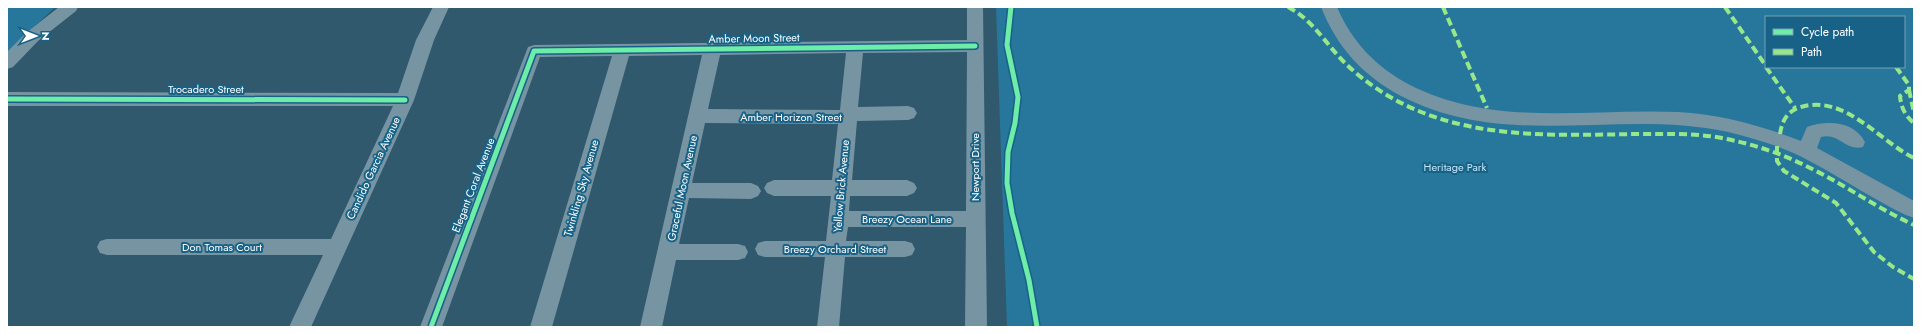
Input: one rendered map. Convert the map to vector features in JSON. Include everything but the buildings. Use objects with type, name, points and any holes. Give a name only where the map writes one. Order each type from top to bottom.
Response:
[{"type":"street","points":[[7,63],[32,37],[70,7]]},
{"type":"street","name":"Candido Garcia Avenue","points":[[300,327],[405,100],[425,40],[441,7]]},
{"type":"street","name":"Newport Drive","points":[[975,7],[976,327]]},
{"type":"street","points":[[1329,7],[1338,28],[1353,50],[1373,69],[1399,87],[1426,100],[1469,114],[1492,117],[1537,120],[1679,119],[1709,122],[1739,128],[1779,140],[1806,151],[1878,192],[1914,210]]},
{"type":"street","name":"Amber Moon Street","points":[[534,51],[712,50],[855,46],[975,46]]},
{"type":"street","name":"Yellow Brick Avenue","points":[[828,327],[855,46]]},
{"type":"street","name":"Twinkling Sky Avenue","points":[[541,327],[622,50]]},
{"type":"street","name":"Graceful Moon Avenue","points":[[651,327],[712,50]]},
{"type":"street","name":"Elegant Coral Avenue","points":[[431,327],[534,51]]},
{"type":"street","name":"Trocadero Street","points":[[7,99],[405,100]]},
{"type":"street","name":"Amber Horizon Street","points":[[698,116],[847,117],[860,113],[908,113]]},
{"type":"street","points":[[1806,151],[1814,132],[1821,129],[1833,128],[1845,133],[1856,142]]},
{"type":"street","points":[[774,188],[907,188]]},
{"type":"street","points":[[681,190],[751,191]]},
{"type":"street","name":"Breezy Ocean Lane","points":[[838,219],[976,219]]},
{"type":"street","name":"Don Tomas Court","points":[[107,247],[337,247]]},
{"type":"street","name":"Breezy Orchard Street","points":[[765,249],[905,249]]},
{"type":"street","points":[[668,252],[738,252]]},
{"type":"green space","points":[[7,7],[55,7],[7,53]]},
{"type":"green space","name":"Heritage Park","points":[[996,7],[1914,7],[1914,327],[1007,327]]},
{"type":"marked path","points":[[1288,7],[1313,24],[1344,62],[1373,86],[1406,105],[1429,115],[1481,129],[1508,132],[1562,135],[1689,134],[1729,139],[1767,149],[1803,164],[1914,225]]},
{"type":"marked path","points":[[1443,7],[1487,108]]},
{"type":"marked path","points":[[1725,7],[1765,65]]},
{"type":"marked path","points":[[1767,68],[1795,108]]},
{"type":"marked path","points":[[1897,68],[1909,85],[1909,90],[1900,96],[1901,104],[1908,117],[1914,123]]},
{"type":"marked path","points":[[1909,90],[1914,113]]},
{"type":"marked path","points":[[1780,134],[1784,118],[1796,108],[1806,105],[1828,107],[1839,110],[1859,120],[1895,147],[1914,158]]},
{"type":"marked path","points":[[1777,146],[1777,161],[1784,171],[1796,180],[1825,195],[1836,203],[1845,213],[1863,240],[1880,258],[1900,272],[1914,279]]},
{"type":"cycle path","points":[[1011,7],[1007,32],[1007,45],[1018,97],[1015,123],[1008,152],[1007,183],[1012,213],[1029,280],[1037,327]]},
{"type":"cycle path","points":[[431,327],[534,51],[975,46]]},
{"type":"cycle path","points":[[7,99],[405,100]]}]
